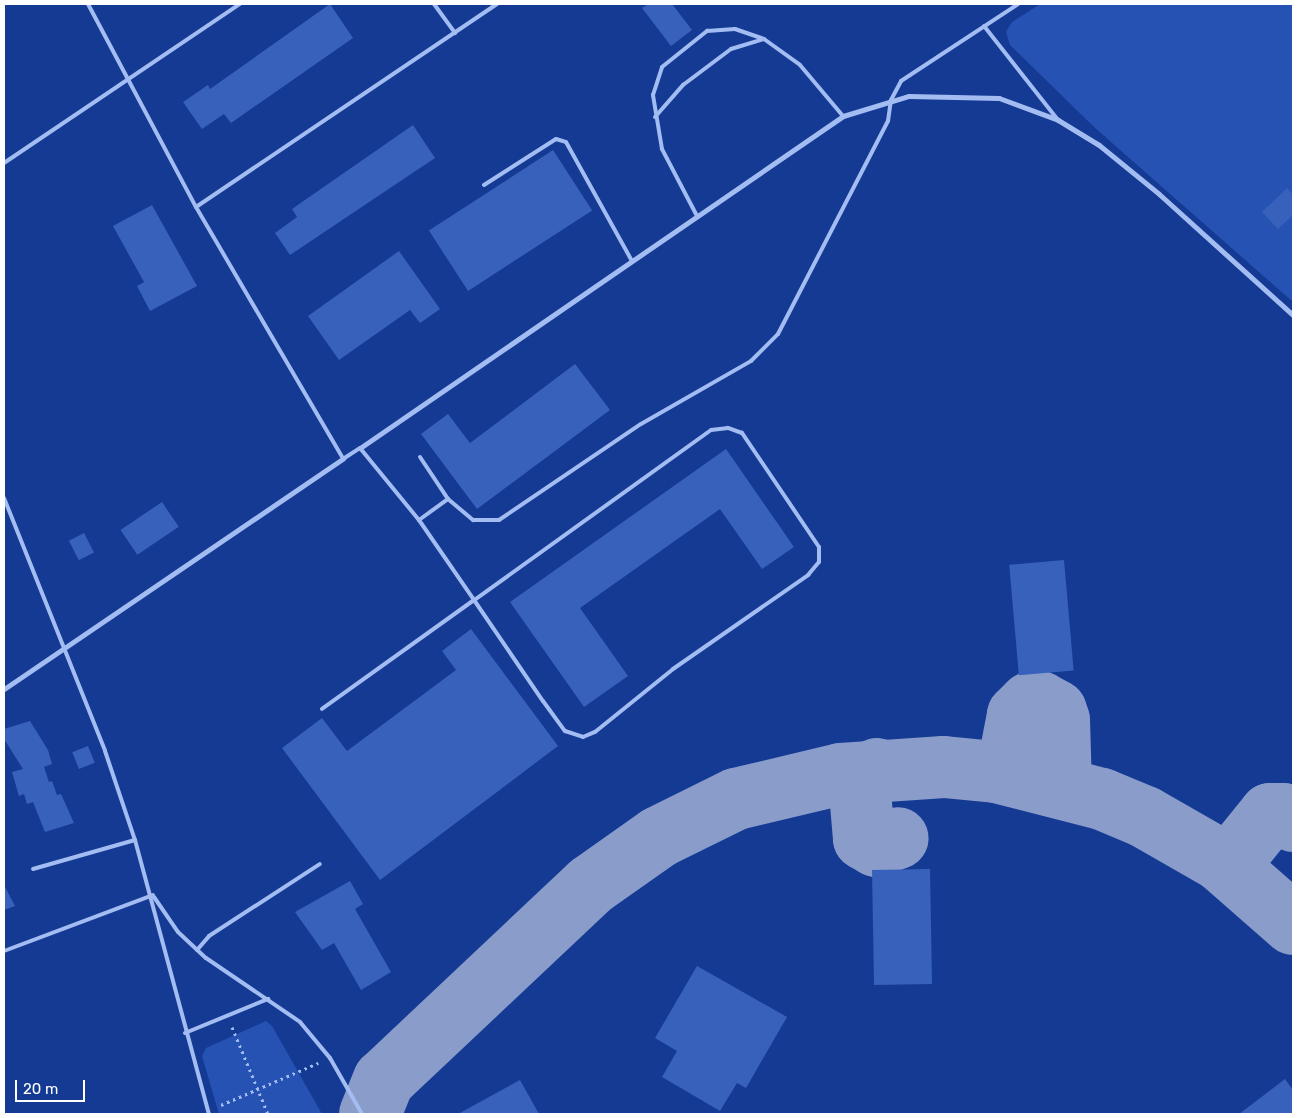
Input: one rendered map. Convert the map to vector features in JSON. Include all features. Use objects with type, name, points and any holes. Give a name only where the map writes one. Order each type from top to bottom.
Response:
[{"type":"street","points":[[360,448],[843,116],[891,100],[927,93],[978,95],[1058,120],[1137,176],[1293,314]]},
{"type":"street","points":[[4,689],[343,459]]},
{"type":"lane","points":[[88,4],[130,78],[196,207],[343,459],[360,448],[419,520],[474,600],[565,731],[583,737],[808,575],[819,562],[818,547],[742,433],[728,428],[711,430],[474,600],[322,709]]},
{"type":"lane","points":[[4,163],[240,4]]},
{"type":"lane","points":[[434,4],[455,33]]},
{"type":"lane","points":[[196,207],[497,4]]},
{"type":"lane","points":[[420,457],[448,499],[474,520],[499,520],[641,424],[766,349],[888,121],[891,100],[906,76],[1018,4]]},
{"type":"lane","points":[[984,26],[1058,120]]},
{"type":"lane","points":[[697,216],[662,149],[655,117],[653,95],[662,67],[692,41],[720,27],[764,39],[800,65],[843,116]]},
{"type":"lane","points":[[655,117],[683,85],[731,49],[764,39]]},
{"type":"lane","points":[[484,184],[556,139],[566,142],[632,261]]},
{"type":"lane","points":[[4,498],[64,648],[135,840],[153,895],[185,1033],[209,1113]]},
{"type":"lane","points":[[419,520],[448,499]]},
{"type":"lane","points":[[34,869],[135,840]]},
{"type":"lane","points":[[197,950],[209,936],[320,864]]},
{"type":"lane","points":[[153,895],[178,932],[197,950],[300,1022],[330,1058],[362,1114]]},
{"type":"lane","points":[[4,951],[153,895]]},
{"type":"lane","points":[[185,1033],[268,1000]]},
{"type":"path","points":[[227,1016],[268,1114]]},
{"type":"path","points":[[209,1113],[258,1089],[330,1058]]},
{"type":"shaded area","points":[[1040,4],[1293,4],[1293,302],[1094,127],[1010,45],[1006,32],[1012,22]]},
{"type":"shaded area","points":[[266,1021],[272,1026],[322,1114],[219,1114],[202,1056],[206,1048]]},
{"type":"building","points":[[330,4],[353,38],[231,123],[224,114],[202,129],[183,102],[208,85],[210,89]]},
{"type":"building","points":[[648,4],[672,4],[692,30],[671,46],[642,8]]},
{"type":"building","points":[[413,125],[435,158],[290,255],[275,233],[297,217],[292,209]]},
{"type":"building","points":[[553,150],[592,210],[468,291],[429,231]]},
{"type":"building","points":[[1287,188],[1293,195],[1293,215],[1278,229],[1262,212]]},
{"type":"building","points":[[152,205],[197,286],[150,311],[137,286],[144,282],[113,226]]},
{"type":"building","points":[[399,251],[440,309],[420,323],[410,310],[339,360],[308,316]]},
{"type":"building","points":[[575,364],[610,410],[477,509],[421,434],[448,414],[470,443]]},
{"type":"building","points":[[726,449],[794,547],[762,569],[720,509],[580,608],[628,676],[584,707],[510,602]]},
{"type":"building","points":[[162,502],[179,527],[137,555],[121,530]]},
{"type":"building","points":[[84,533],[94,553],[79,560],[69,541]]},
{"type":"building","points":[[1064,560],[1074,671],[1019,675],[1009,565]]},
{"type":"building","points":[[471,629],[558,746],[380,880],[282,748],[322,718],[347,751],[456,670],[442,651]]},
{"type":"building","points":[[30,721],[48,750],[52,764],[44,767],[49,782],[52,781],[57,795],[61,794],[74,823],[45,832],[33,802],[27,804],[24,794],[19,796],[12,772],[23,769],[4,739],[4,729]]},
{"type":"building","points":[[88,746],[95,763],[79,769],[72,752]]},
{"type":"building","points":[[930,869],[932,984],[874,985],[872,870]]},
{"type":"building","points":[[350,881],[363,904],[355,909],[391,972],[361,990],[334,943],[322,950],[295,912]]},
{"type":"building","points":[[4,885],[15,906],[4,910]]},
{"type":"building","points":[[697,966],[787,1017],[746,1088],[737,1083],[720,1111],[662,1077],[677,1051],[655,1038]]},
{"type":"building","points":[[1285,1079],[1293,1090],[1293,1114],[1239,1114]]},
{"type":"building","points":[[520,1080],[539,1114],[458,1114]]},
{"type":"taxiway","points":[[1018,777],[1009,762],[1018,715],[1030,703],[1040,702],[1056,711],[1059,720],[1061,786]]},
{"type":"taxiway","points":[[370,1114],[384,1080],[591,885],[659,837],[736,799],[841,774],[944,767],[996,772],[1102,799],[1145,817],[1220,860],[1293,924]]},
{"type":"taxiway","points":[[877,769],[867,777],[860,792],[864,839],[876,846],[898,838]]},
{"type":"taxiway","points":[[1220,860],[1236,856],[1270,814],[1283,814],[1293,821]]}]
